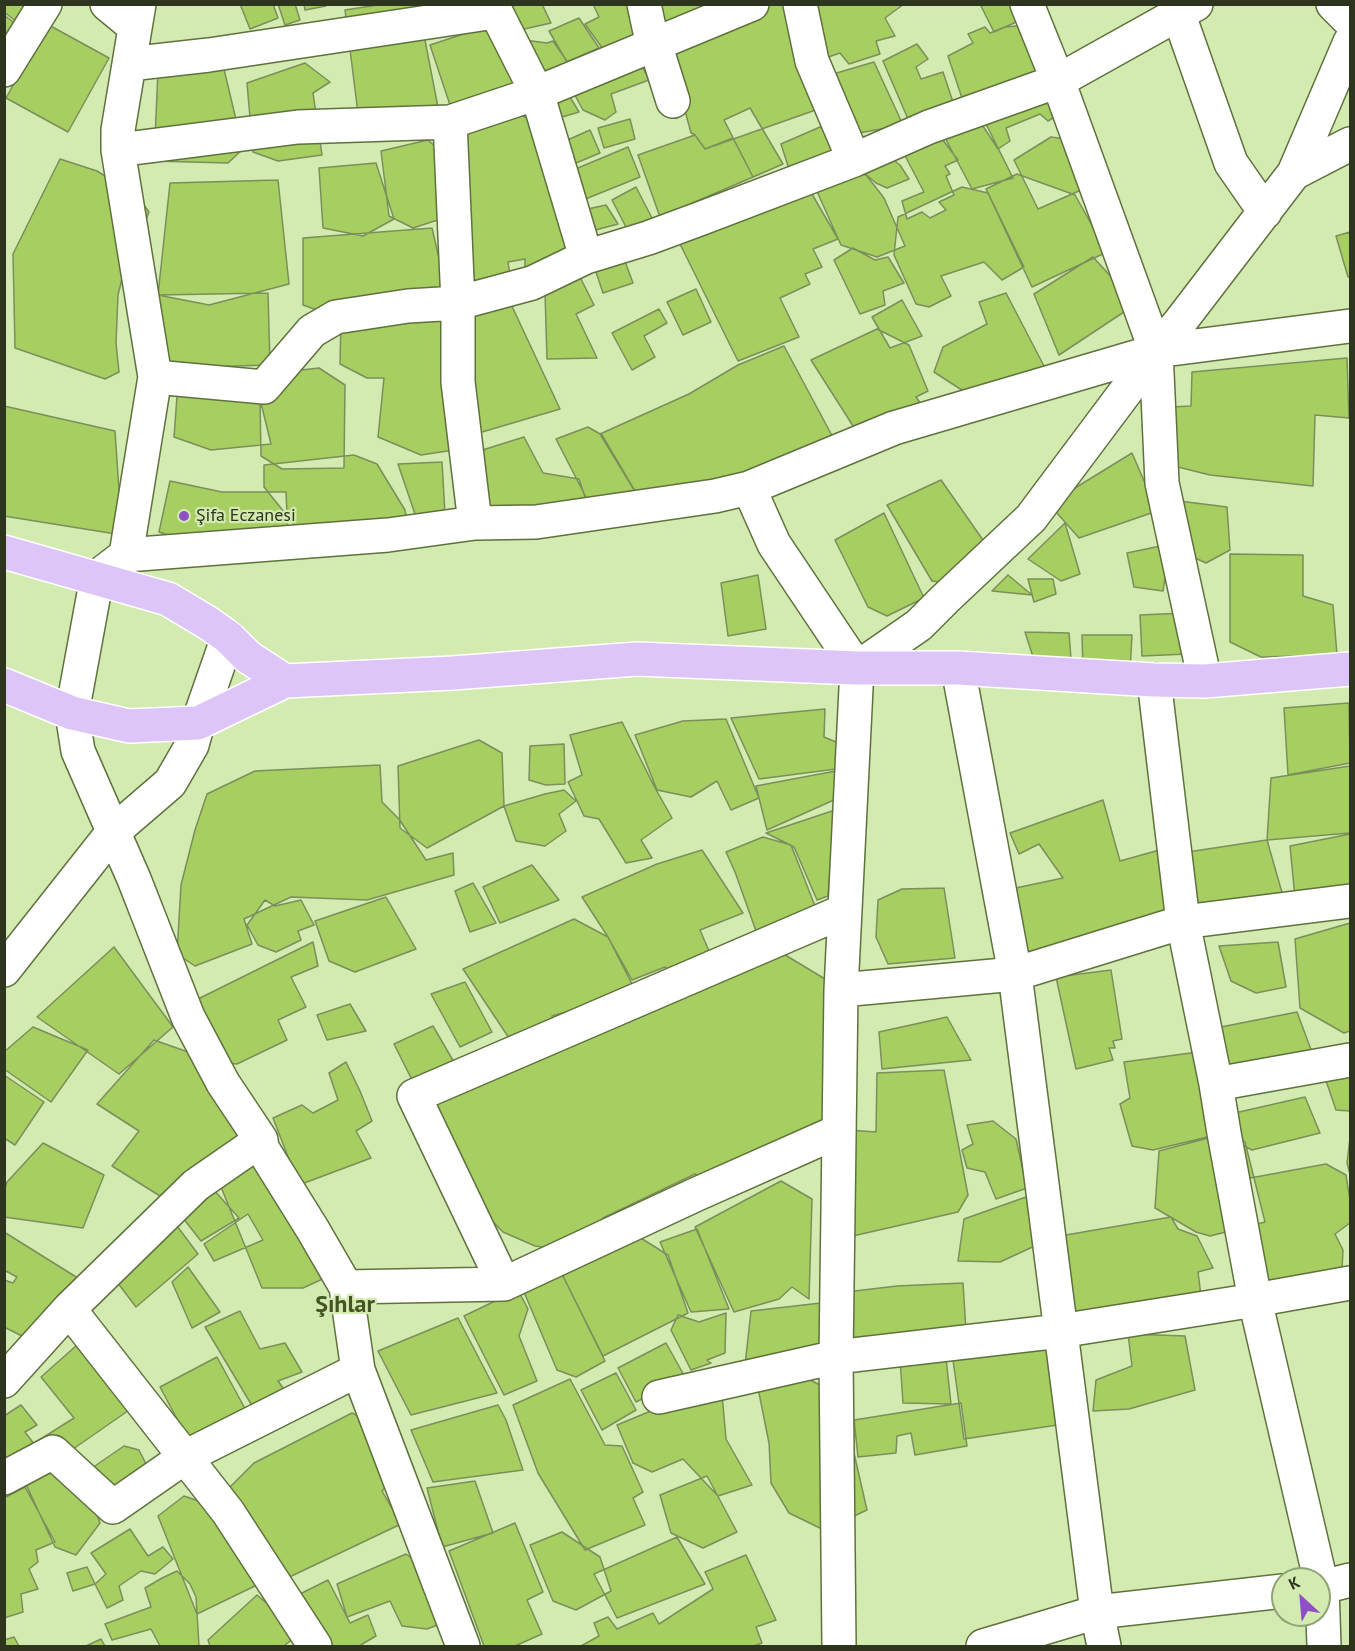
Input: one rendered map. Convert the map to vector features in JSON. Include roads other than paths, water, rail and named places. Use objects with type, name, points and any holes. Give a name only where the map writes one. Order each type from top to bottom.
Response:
[{"type":"main road","points":[[4,552],[168,599],[228,637],[248,657],[285,681]]},
{"type":"main road","points":[[4,685],[72,713],[129,726],[198,723],[285,681],[453,673],[637,659],[857,668],[958,668],[1154,680],[1205,681],[1350,675]]},
{"type":"street","points":[[4,70],[45,4]]},
{"type":"street","points":[[107,4],[137,16],[118,130],[118,150],[155,377],[126,555]]},
{"type":"street","points":[[644,4],[650,32],[673,101]]},
{"type":"street","points":[[118,150],[298,127],[450,122],[537,93],[752,4]]},
{"type":"street","points":[[801,4],[812,62],[854,160]]},
{"type":"street","points":[[1027,4],[1058,81],[1156,351],[1162,483],[1205,681]]},
{"type":"street","points":[[1333,4],[1350,21]]},
{"type":"street","points":[[129,64],[209,55],[494,8],[537,93],[586,256]]},
{"type":"street","points":[[155,377],[264,387],[312,331],[336,317],[408,306],[458,303],[532,283],[586,256],[648,238],[702,218],[854,160],[929,127],[1058,81],[1183,8],[1231,163],[1265,212]]},
{"type":"street","points":[[857,668],[919,625],[1031,518],[1156,351],[1294,173],[1350,42]]},
{"type":"street","points":[[450,122],[459,382],[475,523]]},
{"type":"street","points":[[1294,173],[1350,144]]},
{"type":"street","points":[[463,1647],[358,1370],[346,1287],[262,1148],[261,1140],[224,1083],[188,1017],[134,879],[78,751],[72,713],[97,577],[126,555],[388,535],[475,523],[536,522],[715,496],[749,488],[894,428],[1156,351],[1350,326]]},
{"type":"street","points":[[749,488],[774,544],[857,668],[841,990],[836,1357],[839,1647]]},
{"type":"street","points":[[4,970],[113,832],[170,783],[192,745],[228,637]]},
{"type":"street","points":[[958,668],[1015,974],[1097,1612],[1104,1647]]},
{"type":"street","points":[[1154,680],[1183,922],[1216,1084],[1255,1300],[1325,1567]]},
{"type":"street","points":[[841,990],[1015,974],[1183,922],[1350,901]]},
{"type":"street","points":[[504,1284],[414,1096],[844,911]]},
{"type":"street","points":[[1216,1084],[1350,1060]]},
{"type":"street","points":[[346,1287],[504,1284],[839,1131]]},
{"type":"street","points":[[4,1381],[69,1309],[196,1185],[261,1140]]},
{"type":"street","points":[[659,1397],[836,1357],[1060,1331],[1350,1283]]},
{"type":"street","points":[[69,1309],[228,1512],[315,1647]]},
{"type":"street","points":[[4,1478],[53,1452],[113,1507],[185,1457],[358,1370]]},
{"type":"street","points":[[982,1647],[1097,1612],[1271,1593]]},
{"type":"street","points":[[1324,1647],[1326,1627]]},
{"type":"place","name":"Şifa Eczanesi","points":[[184,516]]},
{"type":"district","name":"Şıhlar","points":[[345,1305]]}]
